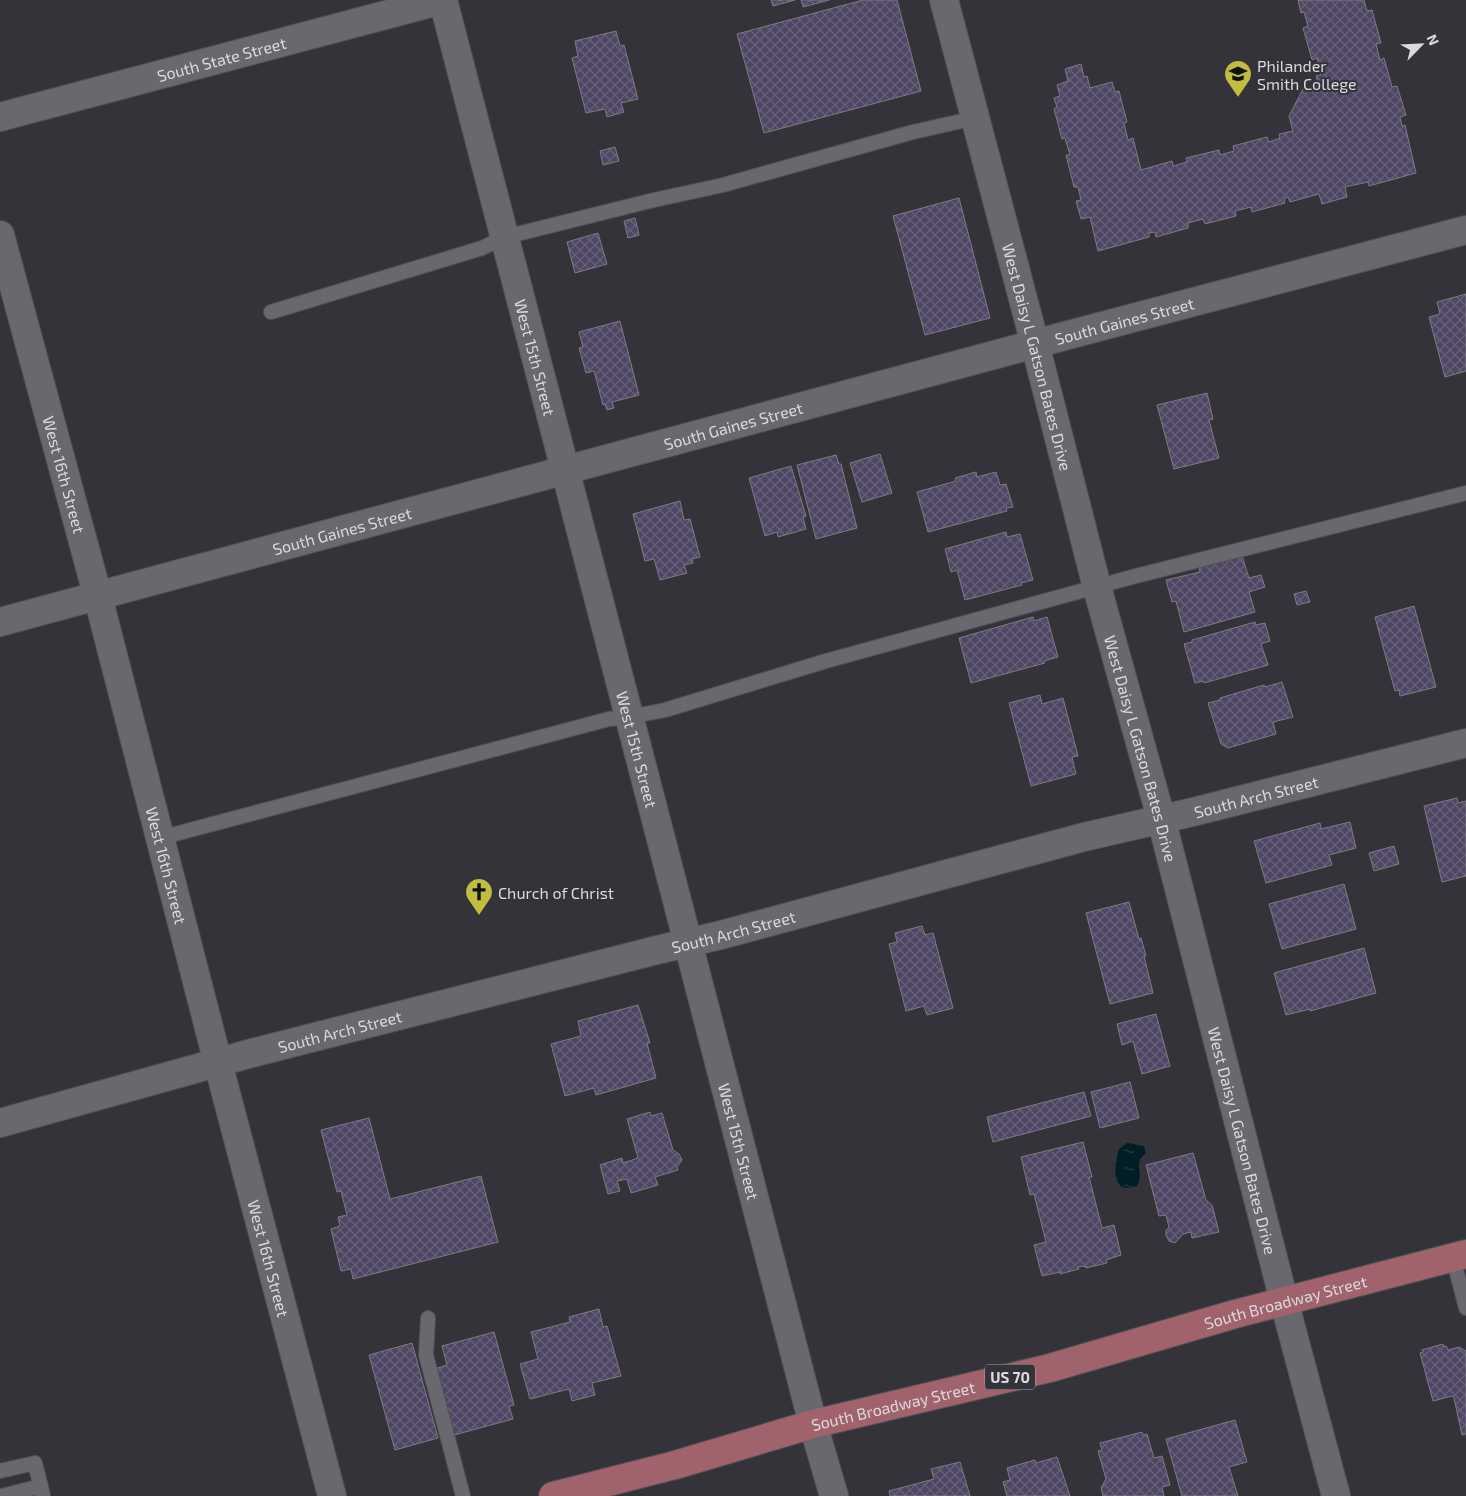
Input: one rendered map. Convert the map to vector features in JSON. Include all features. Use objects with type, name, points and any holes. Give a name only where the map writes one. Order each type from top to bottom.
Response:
[{"type":"main road","name":"South Broadway Street","points":[[553,1496],[675,1465],[813,1424],[1050,1368],[1284,1301],[1460,1256]]},
{"type":"street","name":"South State Street","points":[[0,117],[443,0]]},
{"type":"street","name":"West 15th Street","points":[[443,0],[813,1424],[834,1496]]},
{"type":"street","name":"West Daisy L Gatson Bates Drive","points":[[944,0],[1097,586],[1161,818],[1284,1301],[1336,1496]]},
{"type":"street","name":"South Gaines Street","points":[[0,622],[1466,230]]},
{"type":"street","name":"West 16th Street","points":[[0,235],[98,597],[332,1496]]},
{"type":"street","name":"South Arch Street","points":[[0,1123],[252,1053],[688,942],[1084,837],[1193,812],[1466,743]]},
{"type":"lane","points":[[272,312],[482,248],[505,238],[654,200],[723,185],[912,132],[975,118]]},
{"type":"lane","points":[[160,838],[609,719],[665,710],[826,661],[1097,586],[1466,494]]},
{"type":"lane","points":[[1460,1256],[1466,1308]]},
{"type":"lane","points":[[428,1318],[426,1354],[463,1496]]},
{"type":"lane","points":[[0,1471],[35,1463],[42,1491],[2,1496]]},
{"type":"water","points":[[1127,1143],[1144,1146],[1146,1153],[1140,1161],[1140,1176],[1137,1186],[1128,1188],[1122,1187],[1118,1183],[1115,1170],[1119,1149]]},
{"type":"building","points":[[771,0],[795,0],[773,6]]},
{"type":"building","points":[[801,0],[829,0],[803,7]]},
{"type":"building","points":[[863,0],[897,0],[921,91],[764,133],[737,34]]},
{"type":"building","points":[[1298,0],[1364,0],[1367,11],[1372,10],[1381,43],[1376,44],[1380,60],[1384,58],[1392,87],[1397,86],[1406,115],[1400,117],[1402,126],[1405,125],[1416,173],[1369,186],[1368,182],[1345,187],[1347,197],[1322,204],[1319,194],[1290,202],[1288,197],[1284,199],[1285,203],[1252,212],[1251,207],[1235,211],[1236,216],[1205,224],[1203,219],[1188,223],[1188,228],[1156,237],[1155,232],[1149,233],[1149,237],[1098,251],[1090,217],[1081,219],[1076,201],[1081,200],[1078,187],[1074,187],[1066,155],[1070,155],[1065,138],[1062,139],[1054,109],[1057,107],[1054,98],[1060,96],[1057,85],[1068,81],[1065,69],[1081,64],[1084,77],[1087,76],[1090,88],[1112,82],[1115,92],[1119,91],[1127,122],[1124,123],[1128,140],[1133,138],[1141,170],[1172,161],[1173,166],[1187,162],[1186,158],[1219,150],[1220,155],[1234,151],[1233,146],[1267,137],[1269,142],[1280,138],[1279,134],[1293,131],[1289,116],[1303,89],[1319,86],[1316,76],[1321,75],[1317,58],[1312,60],[1303,28],[1308,26],[1304,12],[1301,13]]},
{"type":"building","points":[[616,31],[620,46],[624,45],[638,99],[621,103],[624,112],[607,117],[605,109],[586,113],[572,58],[578,56],[575,41]]},
{"type":"building","points":[[615,147],[619,161],[603,165],[600,151]]},
{"type":"building","points":[[959,198],[990,318],[925,335],[893,216]]},
{"type":"building","points":[[635,218],[639,235],[628,238],[624,221]]},
{"type":"building","points":[[598,233],[607,264],[575,273],[567,242]]},
{"type":"building","points":[[1466,294],[1466,371],[1445,377],[1429,317],[1440,314],[1437,302]]},
{"type":"building","points":[[620,321],[639,395],[612,402],[614,408],[607,410],[605,404],[603,405],[594,371],[586,373],[579,348],[583,347],[579,332]]},
{"type":"building","points":[[1207,393],[1213,419],[1209,420],[1219,458],[1174,469],[1157,405]]},
{"type":"building","points":[[880,454],[892,493],[862,502],[850,463]]},
{"type":"building","points":[[836,455],[839,464],[841,464],[857,528],[816,539],[797,465]]},
{"type":"building","points":[[791,466],[806,516],[803,517],[806,529],[778,537],[777,532],[765,536],[749,478]]},
{"type":"building","points":[[976,472],[977,477],[996,472],[1000,485],[1006,484],[1013,507],[1006,508],[1007,511],[928,532],[917,492],[956,481],[955,478]]},
{"type":"building","points":[[680,501],[684,520],[690,519],[700,557],[692,559],[693,563],[684,565],[687,573],[660,580],[654,559],[645,561],[633,514]]},
{"type":"building","points":[[1006,532],[1007,537],[1020,534],[1033,580],[1021,583],[1022,585],[965,600],[957,570],[951,572],[945,549]]},
{"type":"building","points":[[1242,556],[1249,578],[1261,575],[1265,587],[1249,592],[1255,612],[1184,632],[1176,601],[1172,602],[1166,580],[1200,572],[1199,567]]},
{"type":"building","points":[[1306,591],[1310,602],[1297,605],[1294,594]]},
{"type":"building","points":[[1414,606],[1436,687],[1400,696],[1399,690],[1395,691],[1375,617]]},
{"type":"building","points":[[1033,617],[1034,621],[1047,617],[1058,657],[1044,661],[1045,663],[971,683],[959,638]]},
{"type":"building","points":[[1255,622],[1256,625],[1265,623],[1270,641],[1261,644],[1268,665],[1204,683],[1203,681],[1195,683],[1184,644]]},
{"type":"building","points":[[1282,682],[1293,717],[1273,722],[1276,734],[1228,748],[1221,744],[1208,703],[1264,685],[1265,687]]},
{"type":"building","points":[[1040,695],[1042,704],[1063,698],[1078,756],[1072,757],[1076,774],[1031,786],[1009,703]]},
{"type":"building","points":[[1457,798],[1458,803],[1466,801],[1466,876],[1442,882],[1424,806]]},
{"type":"building","points":[[1350,822],[1356,848],[1329,855],[1332,865],[1266,883],[1254,841],[1320,823],[1321,829]]},
{"type":"building","points":[[1394,846],[1399,864],[1374,871],[1369,853]]},
{"type":"building","points":[[1344,884],[1356,929],[1282,949],[1269,904]]},
{"type":"building","points":[[1129,902],[1139,939],[1141,938],[1146,956],[1144,956],[1153,993],[1110,1004],[1086,913]]},
{"type":"building","points":[[922,926],[925,935],[933,933],[953,1008],[927,1015],[924,1006],[906,1011],[889,944],[897,942],[895,933]]},
{"type":"building","points":[[1364,948],[1376,993],[1310,1011],[1310,1009],[1286,1015],[1274,973]]},
{"type":"building","points":[[638,1005],[650,1043],[647,1043],[656,1078],[596,1095],[594,1088],[565,1096],[551,1044],[581,1036],[578,1021]]},
{"type":"building","points":[[1156,1014],[1170,1066],[1142,1074],[1133,1041],[1122,1045],[1117,1024]]},
{"type":"building","points":[[1130,1082],[1139,1118],[1100,1128],[1091,1092]]},
{"type":"building","points":[[1084,1092],[1091,1116],[993,1142],[987,1117]]},
{"type":"building","points":[[650,1112],[651,1116],[662,1113],[673,1150],[679,1154],[682,1160],[677,1167],[678,1170],[655,1177],[658,1185],[631,1193],[627,1179],[617,1181],[620,1191],[608,1194],[600,1165],[622,1158],[623,1163],[638,1158],[627,1119]]},
{"type":"building","points":[[369,1118],[390,1199],[481,1176],[498,1242],[353,1279],[351,1269],[341,1271],[331,1229],[340,1226],[338,1217],[347,1215],[341,1191],[337,1192],[321,1130]]},
{"type":"building","points":[[1083,1142],[1092,1177],[1089,1177],[1102,1228],[1114,1225],[1121,1255],[1106,1260],[1107,1263],[1086,1268],[1085,1266],[1078,1267],[1079,1269],[1060,1274],[1060,1272],[1042,1276],[1034,1245],[1046,1242],[1034,1194],[1030,1195],[1021,1157]]},
{"type":"building","points":[[1193,1153],[1206,1200],[1212,1205],[1219,1232],[1192,1238],[1191,1232],[1183,1234],[1175,1243],[1169,1241],[1166,1235],[1166,1230],[1169,1227],[1166,1215],[1159,1216],[1146,1165]]},
{"type":"building","points":[[599,1309],[603,1327],[607,1326],[621,1376],[592,1383],[595,1395],[572,1401],[569,1389],[530,1399],[520,1364],[538,1359],[531,1332],[570,1322],[569,1317]]},
{"type":"building","points":[[494,1332],[514,1405],[509,1406],[513,1419],[454,1435],[435,1369],[447,1365],[442,1346]]},
{"type":"building","points":[[412,1343],[438,1438],[395,1450],[369,1355]]},
{"type":"building","points":[[1443,1344],[1448,1350],[1459,1347],[1466,1351],[1466,1434],[1462,1435],[1454,1398],[1452,1396],[1433,1401],[1420,1353],[1423,1352],[1422,1350]]},
{"type":"building","points":[[1235,1420],[1247,1462],[1229,1467],[1238,1496],[1182,1496],[1166,1439]]},
{"type":"building","points":[[1142,1432],[1143,1435],[1147,1434],[1154,1458],[1162,1456],[1170,1485],[1162,1487],[1164,1496],[1103,1496],[1101,1488],[1106,1479],[1098,1451],[1102,1450],[1100,1443]]},
{"type":"building","points":[[1057,1457],[1070,1496],[1007,1496],[1003,1482],[1010,1480],[1007,1468],[1035,1460],[1036,1463]]},
{"type":"building","points":[[960,1462],[970,1496],[890,1496],[889,1491],[934,1479],[931,1469]]},
{"type":"place","name":"Philander Smith College","points":[[1238,98]]},
{"type":"place","name":"Church of Christ","points":[[479,916]]}]
